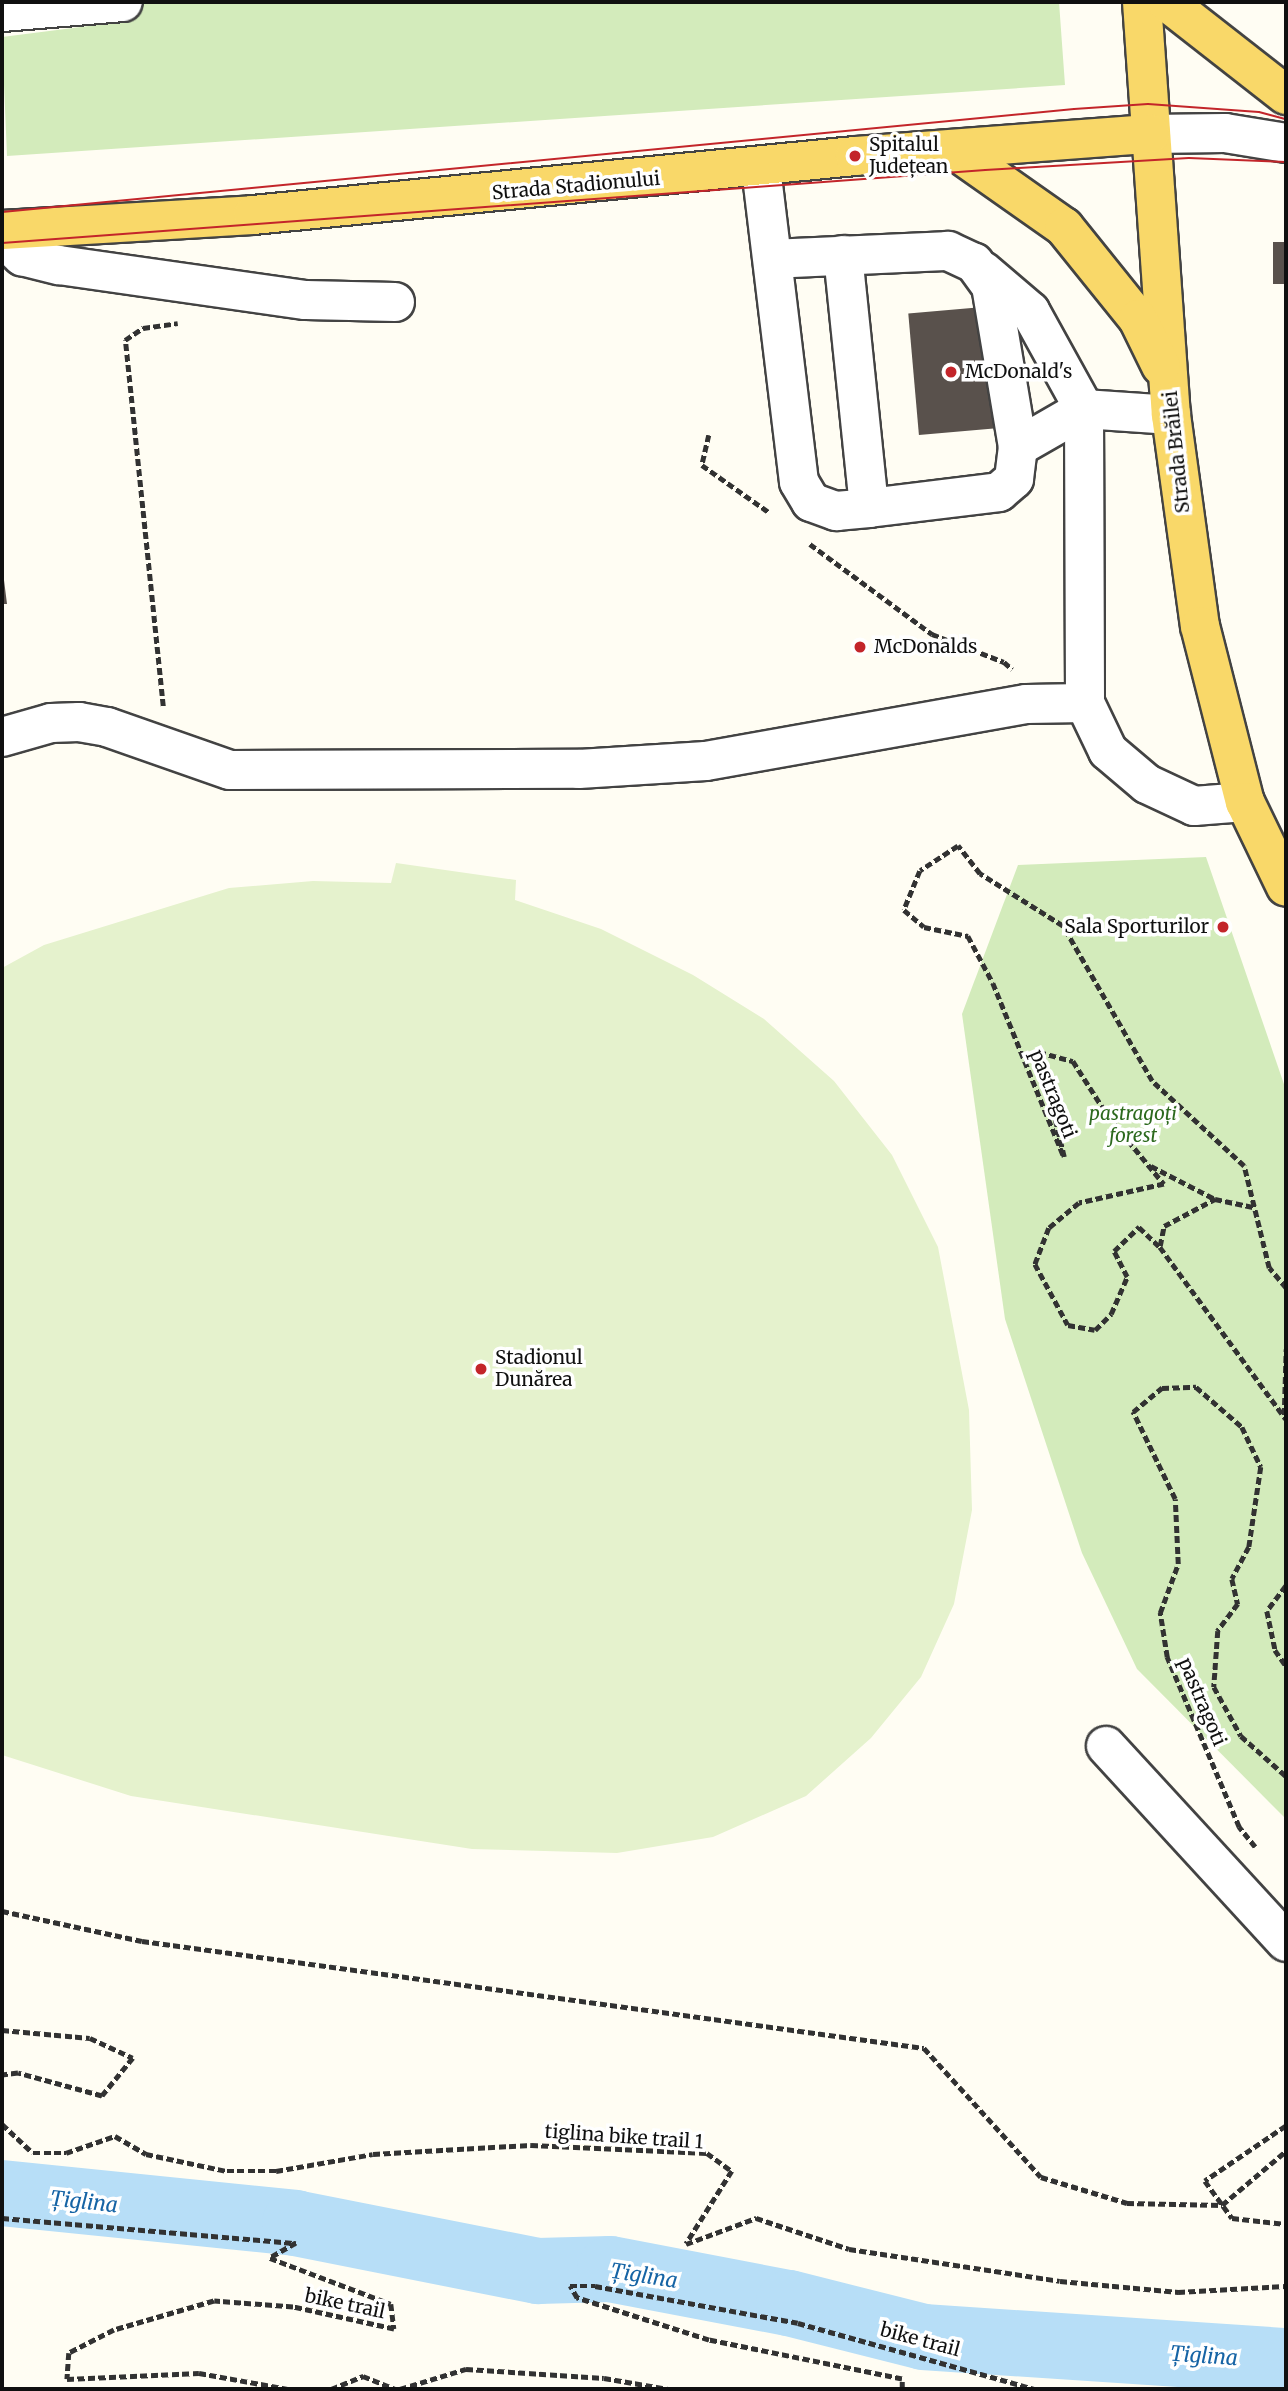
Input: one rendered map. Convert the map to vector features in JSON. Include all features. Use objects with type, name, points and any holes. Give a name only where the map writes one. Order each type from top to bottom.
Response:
[{"type":"main road","name":"Strada Brăilei","points":[[1142,2],[1170,399],[1200,626],[1245,802],[1286,887]]},
{"type":"main road","points":[[1167,2],[1286,95]]},
{"type":"main road","name":"Strada Stadionului","points":[[2,230],[267,214],[953,149],[1150,135]]},
{"type":"main road","points":[[953,149],[1063,227],[1138,319],[1170,399]]},
{"type":"street","points":[[2,12],[123,2]]},
{"type":"street","points":[[1150,135],[1225,133],[1286,143]]},
{"type":"street","points":[[761,168],[799,481],[811,502],[836,511],[869,508],[999,492],[1014,479],[1018,447],[992,286],[974,263]]},
{"type":"street","points":[[2,237],[22,256],[59,265],[306,300],[395,302]]},
{"type":"street","points":[[773,259],[948,251],[974,263],[1030,312],[1084,408],[1085,702],[1108,751],[1147,784],[1194,806],[1245,802]]},
{"type":"street","points":[[843,255],[869,508]]},
{"type":"street","points":[[1018,447],[1084,408],[1170,399]]},
{"type":"street","points":[[2,737],[51,723],[79,722],[107,727],[230,770],[579,769],[706,761],[1026,704],[1085,702]]},
{"type":"street","points":[[1107,1746],[1286,1942]]},
{"type":"path","points":[[167,748],[125,340],[143,328],[195,320],[196,284]]},
{"type":"path","points":[[709,435],[702,465],[742,489],[778,519]]},
{"type":"path","points":[[798,535],[932,634],[1004,662],[1018,676],[1026,704]]},
{"type":"path","name":"pastragoti","points":[[1164,1184],[1108,1115],[1073,1061],[1040,1052],[1064,1157],[993,983],[968,936],[924,927],[904,909],[920,871],[958,846],[980,874],[1063,926],[1152,1081],[1244,1166],[1269,1268],[1286,1288]]},
{"type":"path","points":[[1254,1207],[1216,1199],[1150,1166],[1164,1184],[1079,1203],[1049,1228],[1035,1264],[1068,1325],[1095,1330],[1111,1314],[1127,1277],[1114,1251],[1139,1227],[1160,1247],[1285,1418]]},
{"type":"path","points":[[1160,1247],[1164,1226],[1216,1199]]},
{"type":"path","points":[[1285,1418],[1286,1349]]},
{"type":"path","name":"pastragoti","points":[[1263,1858],[1239,1827],[1167,1657],[1160,1613],[1178,1564],[1175,1499],[1133,1412],[1162,1388],[1196,1387],[1242,1427],[1261,1467],[1249,1547],[1232,1579],[1238,1604],[1218,1631],[1214,1687],[1241,1736],[1286,1776]]},
{"type":"path","points":[[1286,1586],[1267,1611],[1275,1650],[1286,1666]]},
{"type":"path","points":[[2,1911],[142,1941],[924,2048],[1041,2177],[1127,2203],[1222,2205],[1286,2151]]},
{"type":"path","points":[[2,2030],[90,2038],[133,2058],[102,2096],[18,2073],[2,2075]]},
{"type":"path","name":"tiglina bike trail 1","points":[[2,2124],[33,2153],[66,2153],[115,2136],[146,2154],[227,2171],[276,2171],[373,2154],[531,2145],[707,2153],[732,2171],[686,2244],[756,2218],[849,2249],[1060,2281],[1178,2292],[1286,2286]]},
{"type":"path","points":[[1286,2126],[1205,2181],[1232,2218],[1286,2224]]},
{"type":"path","name":"bike trail","points":[[2,2218],[296,2243],[270,2259],[391,2304],[394,2329],[293,2307],[214,2301],[114,2330],[69,2353],[67,2379],[199,2373],[288,2389]]},
{"type":"path","name":"bike trail","points":[[902,2389],[902,2379],[709,2340],[578,2298],[570,2286],[595,2286],[799,2323],[1034,2389]]},
{"type":"path","points":[[331,2389],[363,2375],[398,2389],[466,2370],[604,2378],[668,2389]]},
{"type":"green space","points":[[127,2],[1059,2],[1065,85],[7,156],[2,37],[128,21]]},
{"type":"green space","name":"pastragoți forest","points":[[1206,857],[1286,1090],[1286,1819],[1137,1669],[1082,1553],[1005,1319],[962,1014],[1018,865]]},
{"type":"green space","name":"Stadionul Dunărea","points":[[396,863],[516,880],[515,900],[601,929],[693,975],[764,1019],[834,1081],[892,1155],[938,1247],[969,1410],[972,1510],[954,1604],[921,1677],[871,1738],[806,1796],[713,1837],[617,1853],[472,1849],[131,1796],[2,1755],[2,968],[44,945],[229,888],[313,881],[391,883]]},
{"type":"building","points":[[1273,242],[1286,242],[1286,284],[1273,284]]},
{"type":"building","name":"McDonald's","points":[[983,307],[994,429],[919,435],[908,314]]},
{"type":"building","points":[[2,564],[7,604],[2,604]]},
{"type":"waterway","name":"Țiglina","points":[[2,2193],[295,2223],[538,2271],[610,2269],[789,2303],[923,2337],[1286,2361]]},
{"type":"tram line","points":[[2,212],[1074,109],[1148,104],[1259,112],[1286,119]]},
{"type":"tram line","points":[[2,243],[985,170],[1189,158],[1286,162]]},
{"type":"place","name":"Spitalul Județean","points":[[855,156]]},
{"type":"place","name":"McDonald's","points":[[951,372]]},
{"type":"place","name":"McDonalds","points":[[860,647]]},
{"type":"place","name":"Sala Sporturilor","points":[[1223,927]]},
{"type":"place","name":"Stadionul Dunărea","points":[[481,1369]]}]
